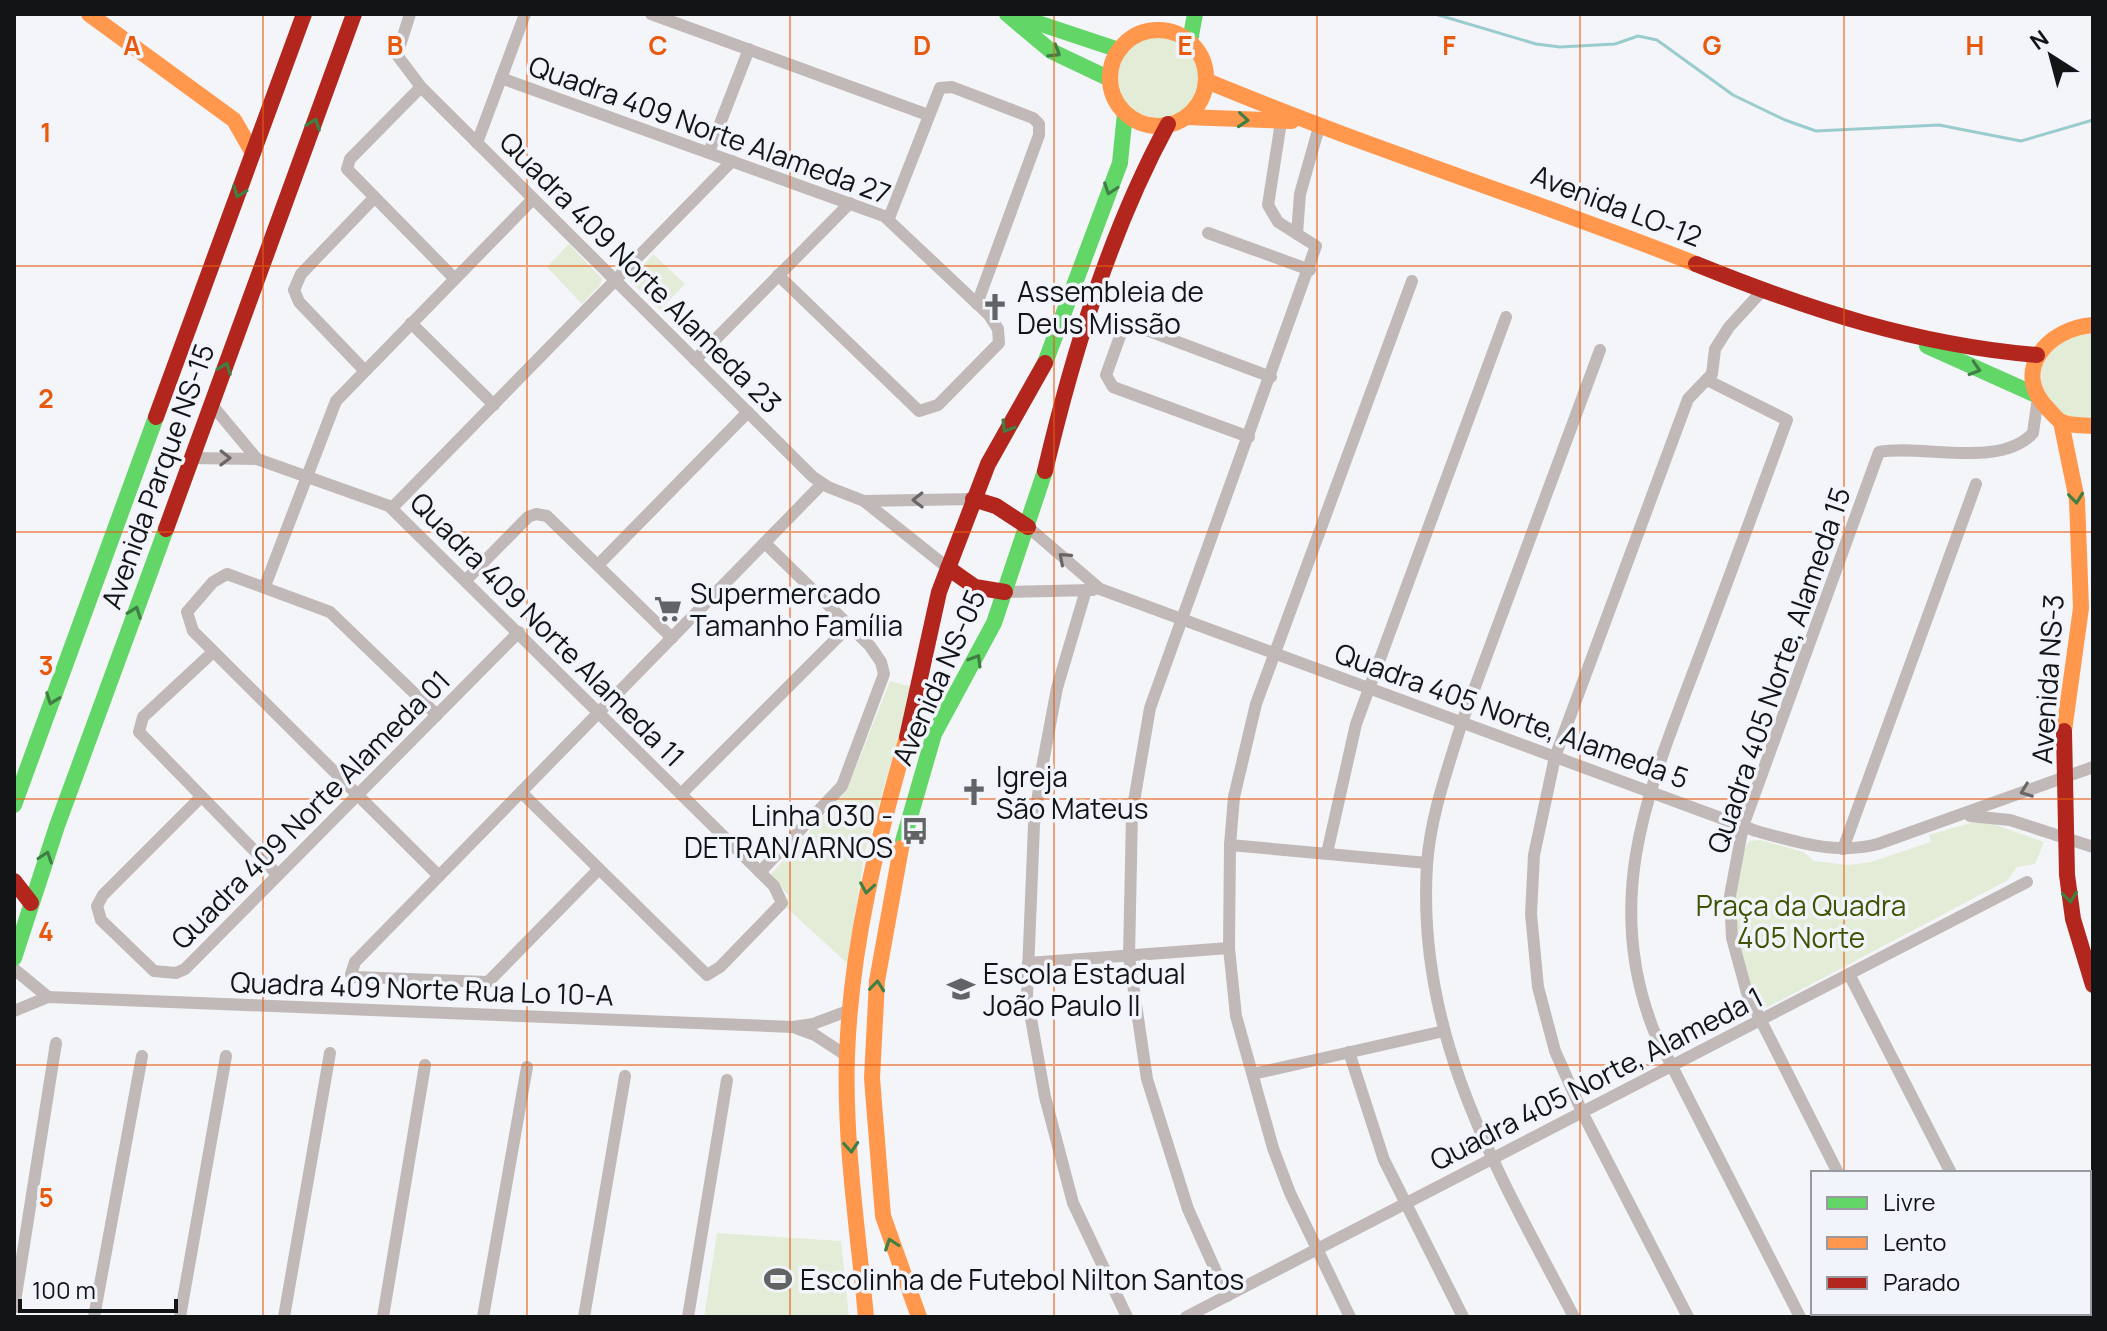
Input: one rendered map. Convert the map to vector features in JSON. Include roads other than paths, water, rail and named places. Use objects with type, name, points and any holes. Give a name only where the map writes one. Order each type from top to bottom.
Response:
[{"type":"street","points":[[89,14],[234,120],[253,153]]},
{"type":"street","name":"Avenida Parque NS-15","points":[[14,805],[304,14]]},
{"type":"street","name":"Avenida Parque NS-15","points":[[14,958],[31,903],[354,14]]},
{"type":"street","name":"Quadra 409 Norte Alameda 23","points":[[410,14],[397,51],[398,58],[421,87],[822,484],[864,501],[948,568]]},
{"type":"street","points":[[477,143],[525,14]]},
{"type":"street","points":[[651,14],[928,115]]},
{"type":"street","points":[[1009,14],[1119,50]]},
{"type":"street","points":[[1009,14],[1051,51],[1110,79]]},
{"type":"street","points":[[1153,30],[1163,14]]},
{"type":"street","points":[[1190,41],[1195,14]]},
{"type":"street","points":[[1153,30],[1166,30],[1190,41],[1200,52],[1207,81],[1197,107],[1186,117],[1168,124],[1144,124],[1125,113],[1112,93],[1110,79],[1119,50],[1128,40],[1153,30]]},
{"type":"street","points":[[709,152],[749,49]]},
{"type":"street","name":"Quadra 409 Norte Alameda 27","points":[[501,78],[889,218],[994,321],[999,333],[995,348],[938,405],[925,411],[913,408],[778,275]]},
{"type":"street","name":"Avenida LO-12","points":[[1207,81],[1299,121],[1517,195],[1762,291],[1916,339],[1994,354],[2037,355]]},
{"type":"street","points":[[421,87],[347,166],[374,198],[455,279]]},
{"type":"street","points":[[889,218],[936,93],[943,87],[952,87],[1027,115],[1039,124],[1039,135],[977,304]]},
{"type":"street","points":[[234,120],[251,121],[268,112]]},
{"type":"street","name":"Avenida NS-05","points":[[866,1317],[852,1165],[847,1056],[850,1010],[873,856],[917,700],[934,611],[948,568],[973,499],[1000,440],[1044,365],[1120,163],[1125,113]]},
{"type":"street","name":"Avenida LO-12","points":[[1186,117],[1299,121]]},
{"type":"street","points":[[1227,1296],[1188,1209],[1160,1130],[1147,1079],[1129,957],[1132,813],[1150,708],[1310,270],[1316,246],[1278,222],[1268,205],[1281,122]]},
{"type":"street","name":"Avenida NS-05","points":[[919,1317],[887,1235],[880,1199],[872,1078],[877,981],[898,857],[923,769],[946,710],[986,642],[1005,592],[1028,527],[1069,369],[1144,168],[1168,124]]},
{"type":"street","points":[[1297,234],[1300,194],[1319,127]]},
{"type":"street","points":[[392,508],[732,161]]},
{"type":"street","points":[[365,371],[295,295],[301,274],[374,198]]},
{"type":"street","points":[[265,586],[331,408],[533,199]]},
{"type":"street","points":[[695,360],[850,203]]},
{"type":"street","points":[[1208,233],[1310,270]]},
{"type":"street","points":[[1350,1317],[1315,1250],[1273,1148],[1236,1016],[1229,948],[1230,845],[1234,797],[1245,749],[1275,654],[1412,281]]},
{"type":"street","points":[[1688,1317],[1582,1112],[1547,1028],[1531,929],[1534,855],[1555,757],[1688,399],[1712,374],[1715,349],[1762,291]]},
{"type":"street","points":[[1327,853],[1344,769],[1369,688],[1506,317]]},
{"type":"street","points":[[411,323],[494,405]]},
{"type":"street","points":[[1249,437],[1113,387],[1106,375],[1110,363],[1123,328],[1130,324],[1271,377]]},
{"type":"street","points":[[2093,325],[2060,330],[2037,355],[2033,381],[2037,396],[2061,422],[2093,426]]},
{"type":"street","name":"Avenida LO-12","points":[[1916,339],[1962,365],[2014,382],[2037,396]]},
{"type":"street","points":[[1574,1317],[1492,1159],[1461,1089],[1444,1031],[1432,956],[1427,863],[1445,777],[1462,722],[1600,350]]},
{"type":"street","points":[[1707,380],[1787,420],[1650,791],[1633,865],[1631,927],[1646,1010],[1671,1066],[1800,1317]]},
{"type":"street","name":"Quadra 405 Norte, Alameda 15","points":[[1837,1171],[1758,1021],[1738,968],[1731,925],[1732,882],[1743,826],[1879,452],[1963,453],[2020,444],[2033,433],[2037,396]]},
{"type":"street","points":[[212,405],[257,459]]},
{"type":"street","points":[[598,565],[748,412]]},
{"type":"street","name":"Avenida NS-3","points":[[2061,422],[2077,500],[2081,608],[2067,685],[2067,875],[2073,919],[2093,985]]},
{"type":"street","name":"Quadra 409 Norte Alameda 11","points":[[192,458],[257,459],[392,508],[760,872],[782,898],[776,911],[720,967],[707,975],[599,869]]},
{"type":"street","points":[[521,792],[599,869],[488,982],[355,977],[350,971],[355,962],[599,712],[765,543],[822,484]]},
{"type":"street","points":[[1843,849],[1976,484]]},
{"type":"street","points":[[973,499],[996,506],[1028,527],[1100,589]]},
{"type":"street","name":"Quadra 409 Norte Alameda 23","points":[[864,501],[973,499]]},
{"type":"street","points":[[466,580],[536,514],[547,516],[672,638]]},
{"type":"street","points":[[760,872],[842,786],[883,681],[884,670],[876,654],[765,543]]},
{"type":"street","points":[[948,568],[975,587],[1005,592],[1100,589]]},
{"type":"street","points":[[437,715],[330,612],[238,575],[222,575],[191,604],[187,618],[191,629],[439,876]]},
{"type":"street","name":"Quadra 405 Norte, Alameda 5","points":[[1100,589],[1743,826],[1804,844],[1843,849],[1878,844],[2093,767]]},
{"type":"street","points":[[1086,590],[1057,688],[1041,773],[1027,996],[1045,1097],[1073,1203],[1127,1317]]},
{"type":"street","points":[[681,794],[849,626]]},
{"type":"street","name":"Quadra 409 Norte Alameda 01","points":[[201,797],[102,896],[97,908],[101,920],[150,969],[179,972],[519,632]]},
{"type":"street","points":[[213,652],[143,717],[138,728],[145,741],[278,875]]},
{"type":"street","name":"Quadra 405 Norte, Alameda 5","points":[[1959,816],[1996,817],[2093,847]]},
{"type":"street","points":[[1230,845],[1427,863]]},
{"type":"street","points":[[14,881],[31,903]]},
{"type":"street","name":"Quadra 405 Norte, Alameda 1","points":[[1186,1317],[2027,882]]},
{"type":"street","points":[[1028,963],[1229,948]]},
{"type":"street","points":[[14,969],[48,997]]},
{"type":"street","points":[[1849,974],[1950,1171]]},
{"type":"street","name":"Quadra 409 Norte Rua Lo 10-A","points":[[14,1011],[48,997],[793,1027],[813,1024],[850,1010]]},
{"type":"street","name":"Quadra 409 Norte Rua Lo 10-A","points":[[793,1027],[815,1035],[847,1056]]},
{"type":"street","points":[[1253,1074],[1444,1031]]},
{"type":"street","points":[[14,1308],[56,1043]]},
{"type":"street","points":[[1349,1052],[1379,1148],[1404,1204],[1463,1317]]},
{"type":"street","points":[[284,1317],[330,1053]]},
{"type":"street","points":[[94,1317],[142,1056]]},
{"type":"street","points":[[180,1317],[226,1056]]},
{"type":"street","points":[[383,1317],[425,1065]]},
{"type":"street","points":[[483,1317],[527,1067]]},
{"type":"street","points":[[584,1317],[625,1076]]},
{"type":"street","points":[[688,1317],[727,1080]]},
{"type":"waterway","points":[[1435,14],[1536,44],[1560,47],[1615,44],[1638,36],[1657,40],[1733,95],[1816,131],[1939,125],[2021,141],[2093,120]]},
{"type":"place","name":"Assembleia de Deus Missão","points":[[995,307]]},
{"type":"place","name":"Supermercado Tamanho Família","points":[[668,609]]},
{"type":"place","name":"Igreja São Mateus","points":[[974,792]]},
{"type":"place","name":"Linha 030 - DETRAN/ARNOS","points":[[915,831]]},
{"type":"place","name":"Escola Estadual João Paulo II","points":[[961,989]]},
{"type":"place","name":"Escolinha de Futebol Nilton Santos","points":[[778,1279]]},
{"type":"park label","name":"Praça da Quadra 405 Norte","points":[[1801,921]]}]
